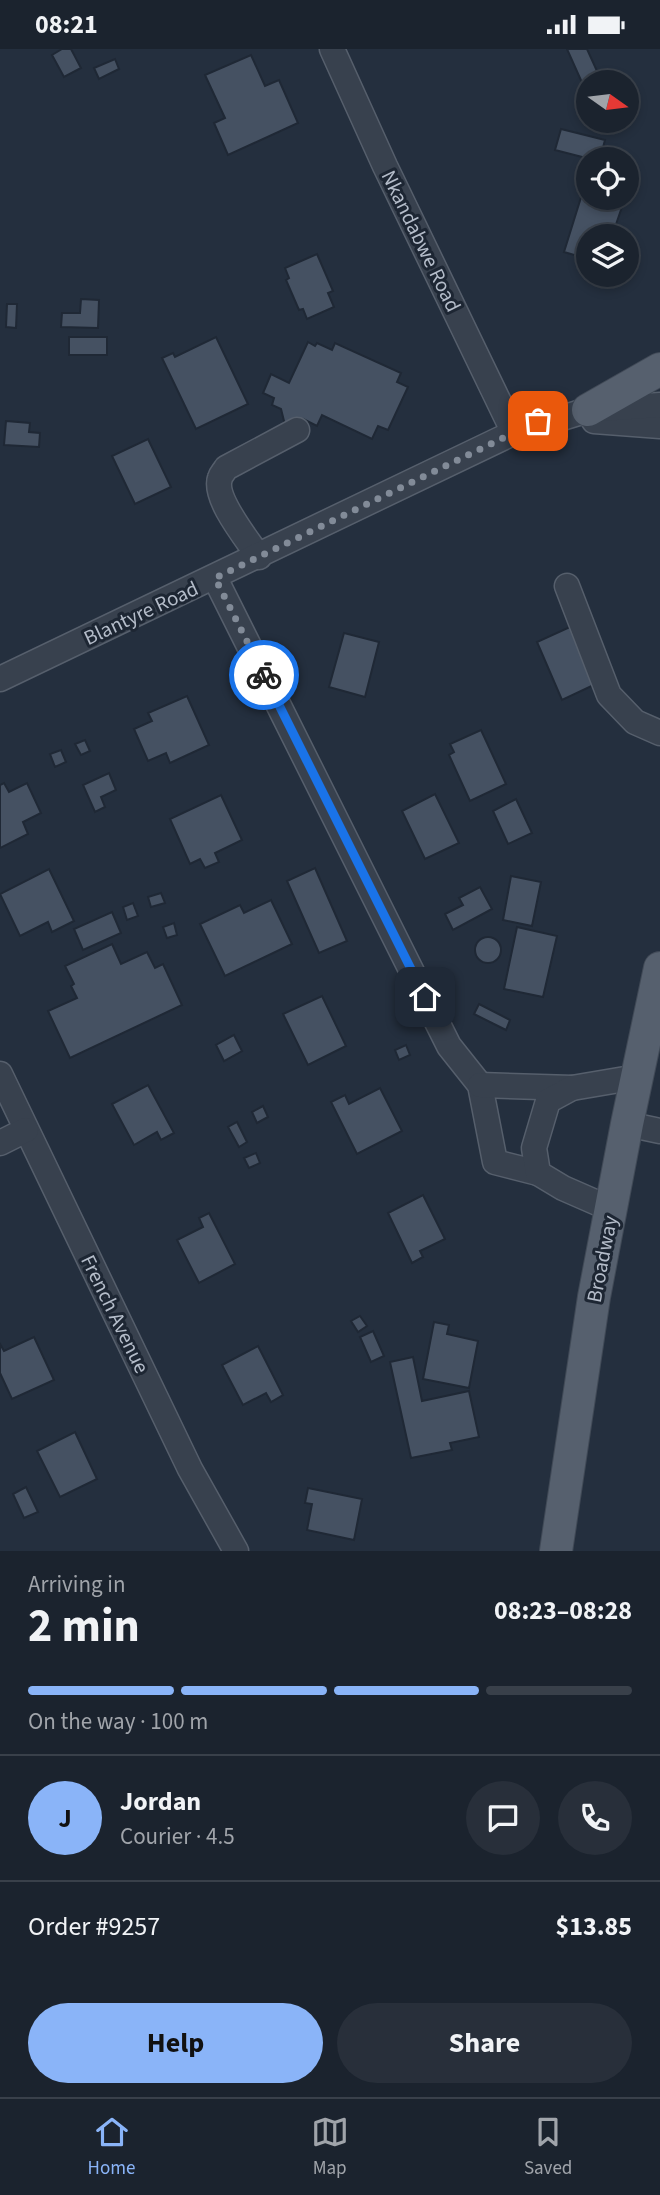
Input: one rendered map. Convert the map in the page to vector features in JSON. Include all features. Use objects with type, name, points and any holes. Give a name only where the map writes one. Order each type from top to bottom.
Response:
[{"type":"main road","points":[[575,414],[660,369]]},
{"type":"main road","name":"Broadway","points":[[556,1551],[594,1297],[660,968]]},
{"type":"street","name":"Nkandabwe Road","points":[[332,49],[385,166],[513,431]]},
{"type":"street","points":[[575,414],[660,405]]},
{"type":"street","name":"Blantyre Road","points":[[0,680],[215,578],[513,431],[538,421],[575,414]]},
{"type":"street","points":[[575,414],[660,426]]},
{"type":"street","points":[[258,557],[225,504],[220,493],[219,479],[226,468],[297,430]]},
{"type":"street","points":[[215,578],[449,1046],[480,1085],[495,1162],[538,1173],[563,1188],[611,1209]]},
{"type":"street","points":[[567,586],[609,695],[635,722],[660,733]]},
{"type":"street","name":"French Avenue","points":[[0,1074],[190,1469],[236,1551]]},
{"type":"street","points":[[480,1085],[572,1088],[637,1077]]},
{"type":"street","points":[[538,1173],[534,1148],[548,1101],[572,1088]]},
{"type":"street","points":[[627,1124],[660,1131]]},
{"type":"street","points":[[0,1143],[26,1130]]},
{"type":"building","points":[[62,49],[71,49],[81,68],[64,77],[52,55]]},
{"type":"building","points":[[567,49],[587,49],[597,70],[576,70]]},
{"type":"building","points":[[251,55],[265,86],[279,80],[298,123],[228,155],[214,123],[225,118],[205,75]]},
{"type":"building","points":[[115,59],[119,69],[99,79],[94,68]]},
{"type":"building","points":[[561,129],[605,140],[603,147],[576,147],[576,155],[555,150]]},
{"type":"building","points":[[577,210],[621,210],[616,224],[576,224],[576,256],[564,252]]},
{"type":"building","points":[[317,254],[333,291],[328,293],[334,307],[307,319],[303,309],[299,310],[286,280],[289,278],[285,268]]},
{"type":"building","points":[[81,299],[99,300],[98,328],[61,327],[62,313],[80,313]]},
{"type":"building","points":[[7,304],[17,304],[16,328],[6,327]]},
{"type":"building","points":[[69,337],[107,337],[107,355],[69,355]]},
{"type":"building","points":[[216,337],[248,404],[196,429],[162,358],[173,353],[175,357]]},
{"type":"building","points":[[308,342],[332,350],[335,343],[401,373],[397,382],[408,387],[388,430],[378,426],[372,439],[322,415],[317,426],[303,419],[286,429],[281,409],[272,405],[274,398],[263,393],[271,374],[289,383]]},
{"type":"building","points":[[6,421],[30,423],[29,432],[40,433],[39,447],[4,445]]},
{"type":"building","points":[[148,439],[171,487],[135,504],[112,456]]},
{"type":"building","points":[[572,626],[598,683],[562,700],[537,642]]},
{"type":"building","points":[[344,633],[379,642],[365,697],[329,687]]},
{"type":"building","points":[[187,696],[209,745],[170,763],[166,753],[148,761],[134,729],[152,721],[148,713]]},
{"type":"building","points":[[481,730],[506,784],[470,801],[449,755],[454,752],[450,744]]},
{"type":"building","points":[[85,740],[90,751],[81,755],[75,744]]},
{"type":"building","points":[[61,750],[66,762],[55,767],[50,754]]},
{"type":"building","points":[[109,773],[116,790],[101,797],[105,807],[95,812],[83,785]]},
{"type":"building","points":[[4,783],[9,792],[27,783],[41,813],[23,822],[28,834],[0,848],[0,785]]},
{"type":"building","points":[[435,794],[459,843],[425,859],[402,811]]},
{"type":"building","points":[[221,795],[242,840],[215,853],[219,862],[205,868],[200,859],[190,864],[170,819]]},
{"type":"building","points":[[516,799],[532,833],[508,844],[493,811]]},
{"type":"building","points":[[315,868],[347,941],[319,953],[287,881]]},
{"type":"building","points":[[49,869],[74,921],[52,932],[48,922],[20,936],[0,894]]},
{"type":"building","points":[[511,876],[541,882],[532,926],[503,920]]},
{"type":"building","points":[[480,887],[492,909],[453,930],[445,914],[463,905],[459,898]]},
{"type":"building","points":[[161,893],[165,903],[151,907],[148,897]]},
{"type":"building","points":[[271,900],[292,944],[225,976],[200,924],[240,905],[244,913]]},
{"type":"building","points":[[133,903],[138,916],[127,920],[123,907]]},
{"type":"building","points":[[112,912],[121,933],[83,950],[74,929]]},
{"type":"building","points":[[174,923],[177,935],[167,938],[163,927]]},
{"type":"building","points":[[517,927],[557,936],[543,997],[504,989]]},
{"type":"building","points":[[488,937],[497,941],[501,950],[497,959],[488,963],[479,959],[475,950],[479,941]]},
{"type":"building","points":[[112,944],[121,964],[147,952],[155,968],[163,964],[182,1005],[70,1058],[48,1011],[77,998],[71,986],[74,984],[65,966]]},
{"type":"building","points":[[322,996],[346,1046],[308,1065],[283,1014]]},
{"type":"building","points":[[479,1004],[510,1020],[506,1030],[474,1014]]},
{"type":"building","points":[[234,1035],[242,1051],[224,1061],[216,1045]]},
{"type":"building","points":[[406,1045],[410,1055],[399,1060],[395,1050]]},
{"type":"building","points":[[148,1085],[174,1133],[161,1140],[157,1132],[134,1145],[112,1104]]},
{"type":"building","points":[[380,1088],[402,1131],[357,1154],[331,1102],[345,1095],[349,1104]]},
{"type":"building","points":[[263,1106],[268,1117],[257,1123],[252,1112]]},
{"type":"building","points":[[237,1122],[247,1142],[239,1147],[228,1127]]},
{"type":"building","points":[[256,1153],[260,1163],[249,1168],[244,1158]]},
{"type":"building","points":[[423,1195],[445,1239],[420,1251],[423,1257],[412,1263],[388,1213]]},
{"type":"building","points":[[209,1213],[235,1264],[199,1283],[177,1240],[203,1227],[199,1218]]},
{"type":"building","points":[[360,1316],[367,1326],[358,1332],[351,1321]]},
{"type":"building","points":[[434,1322],[449,1325],[447,1334],[478,1341],[469,1388],[423,1379]]},
{"type":"building","points":[[373,1331],[384,1356],[371,1362],[360,1337]]},
{"type":"building","points":[[34,1337],[54,1380],[12,1399],[0,1373],[0,1344],[4,1351]]},
{"type":"building","points":[[258,1346],[283,1395],[271,1402],[266,1393],[243,1405],[222,1365]]},
{"type":"building","points":[[413,1357],[422,1401],[469,1391],[479,1437],[450,1443],[452,1450],[411,1458],[390,1362]]},
{"type":"building","points":[[75,1432],[97,1479],[60,1497],[37,1451]]},
{"type":"building","points":[[26,1487],[38,1512],[24,1518],[13,1494]]},
{"type":"building","points":[[308,1488],[362,1499],[354,1540],[307,1530],[312,1504],[305,1503]]},
{"type":"way so far","points":[[264,675],[215,578],[538,421]]},
{"type":"route","points":[[264,675],[425,997]]}]
